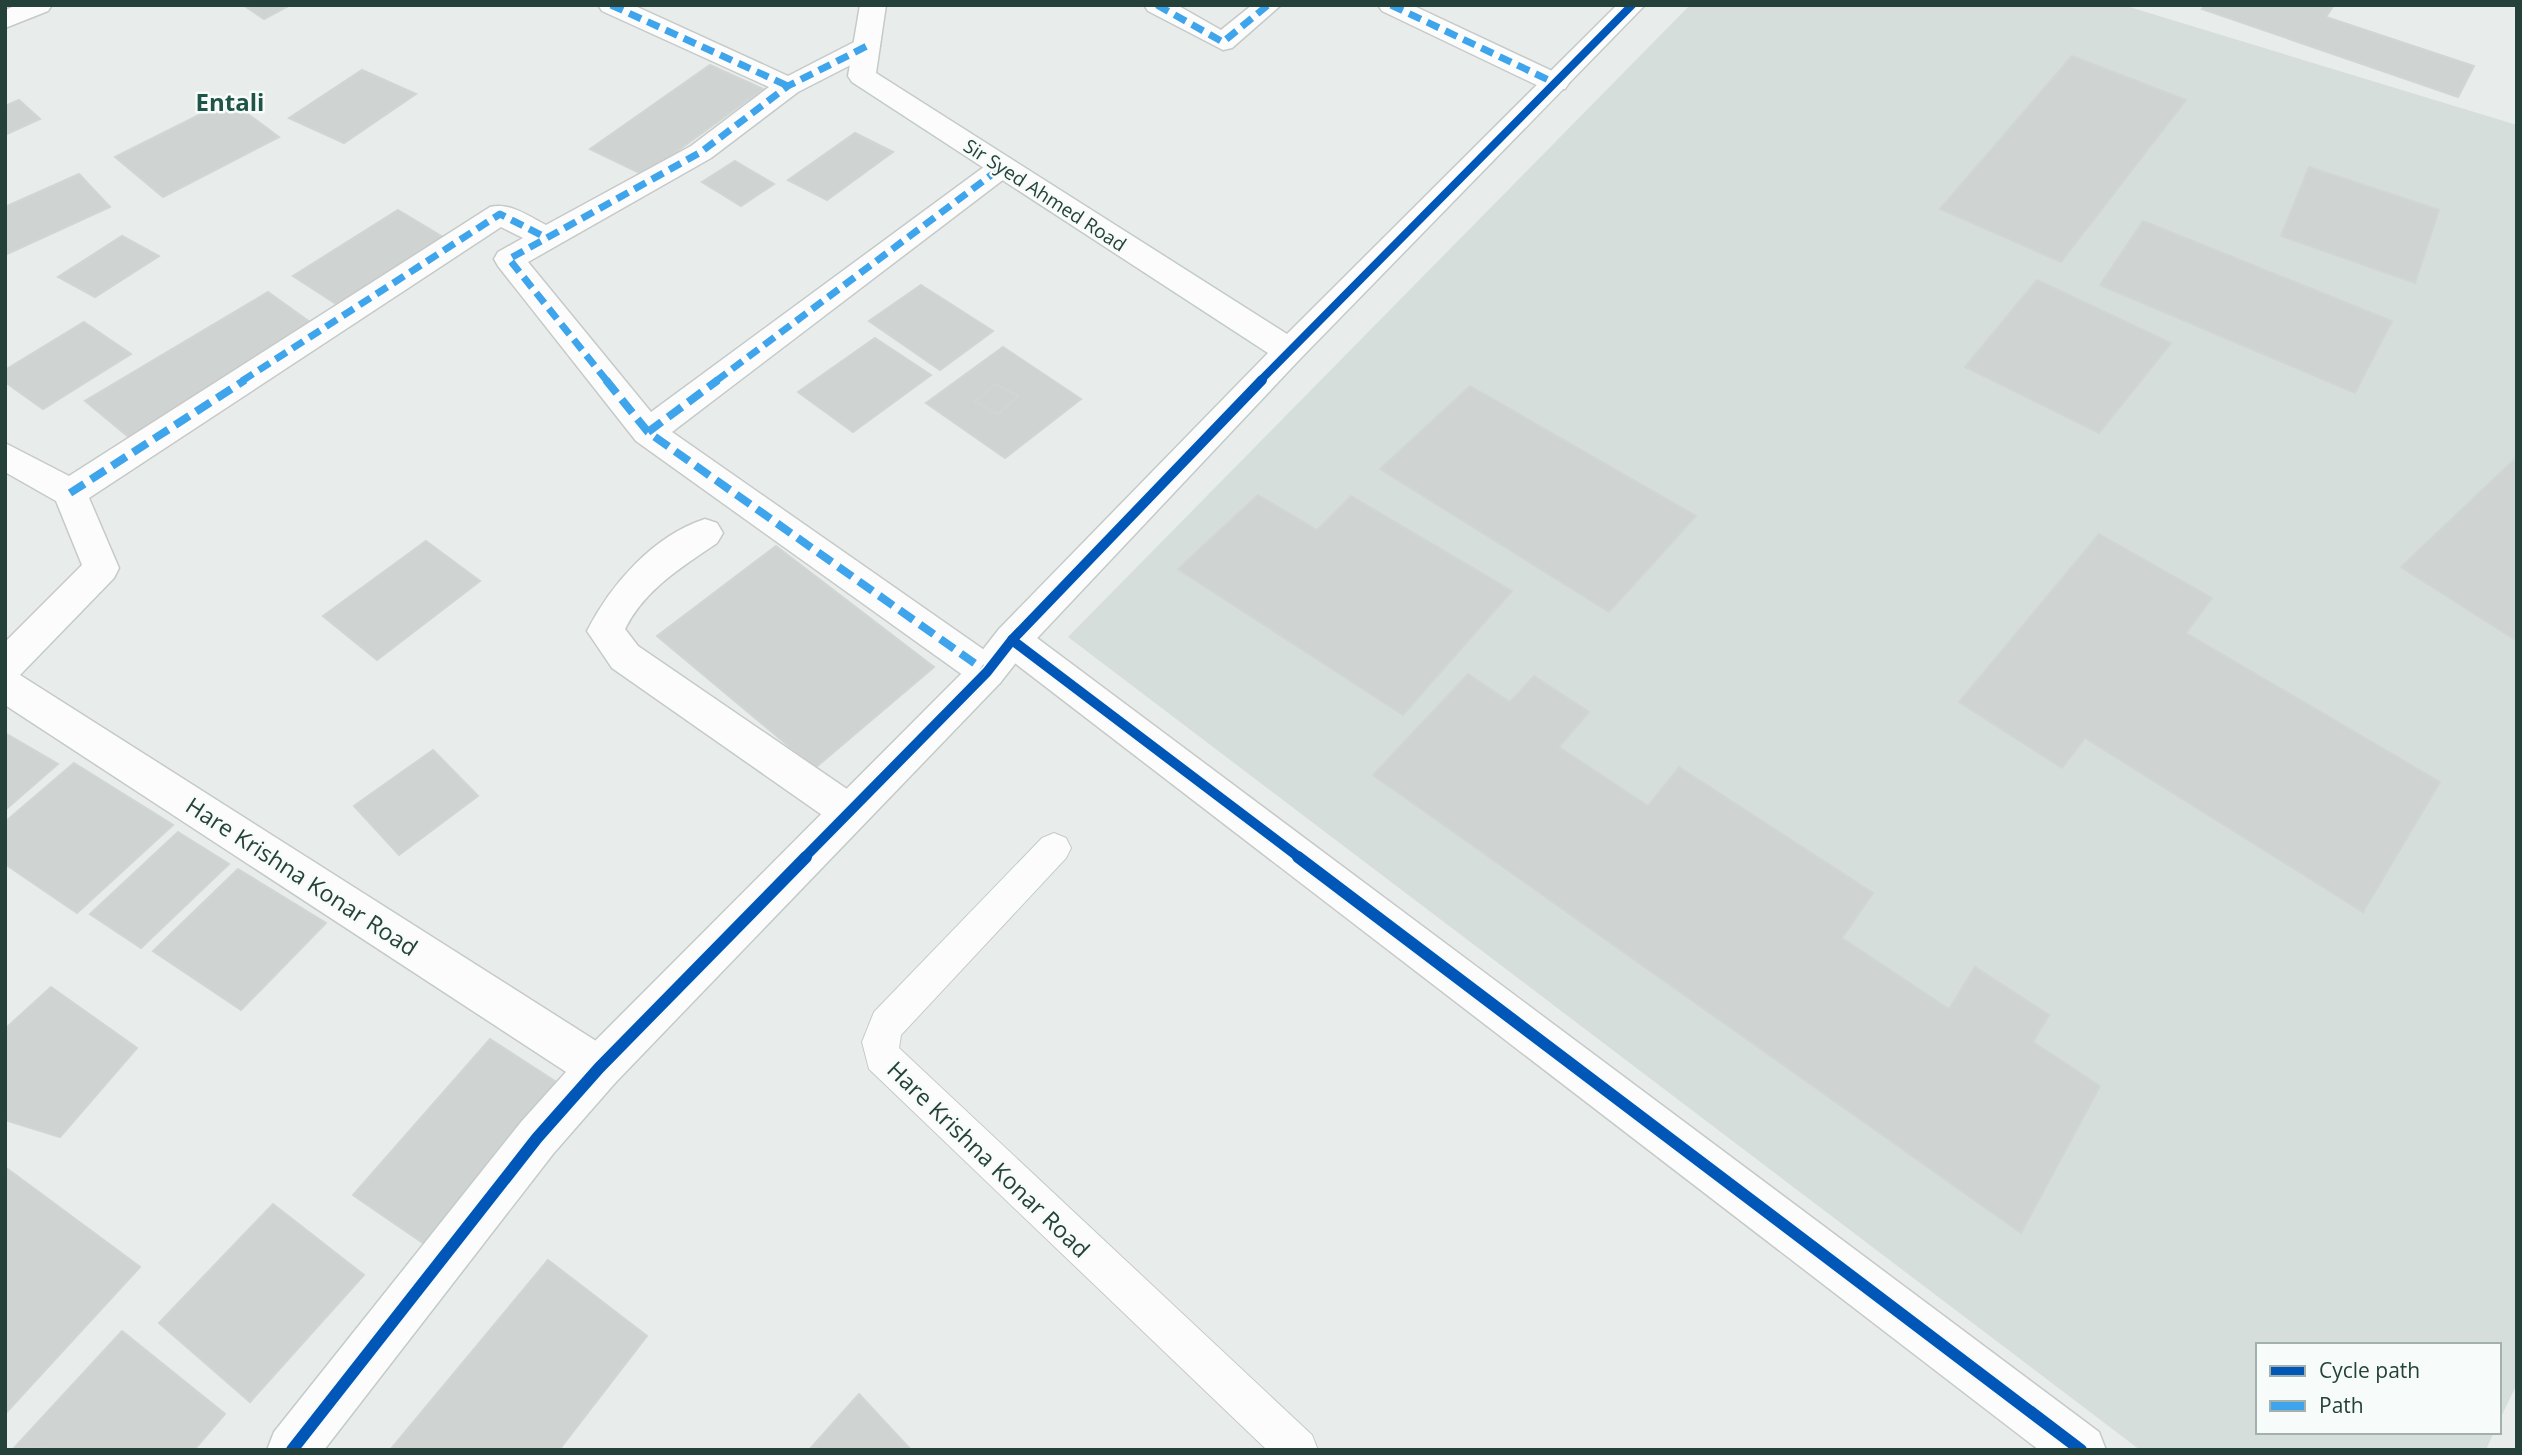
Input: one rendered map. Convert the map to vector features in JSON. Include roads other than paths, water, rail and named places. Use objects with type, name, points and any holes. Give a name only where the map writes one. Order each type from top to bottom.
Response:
[{"type":"street","points":[[5,20],[39,5]]},
{"type":"street","points":[[611,5],[788,86]]},
{"type":"street","name":"Sir Syed Ahmed Road","points":[[873,5],[862,76],[1289,351]]},
{"type":"street","points":[[1157,5],[1223,42],[1268,5]]},
{"type":"street","points":[[1391,5],[1555,83]]},
{"type":"street","points":[[292,1450],[537,1138],[600,1068],[1000,656],[1289,351],[1632,5]]},
{"type":"street","points":[[867,46],[788,86],[701,152],[509,259],[648,432],[1000,656],[2081,1450]]},
{"type":"street","points":[[648,432],[1002,167]]},
{"type":"street","points":[[70,493],[500,214],[548,238]]},
{"type":"street","points":[[5,457],[70,493],[101,568],[5,666]]},
{"type":"street","points":[[705,533],[632,584],[605,631],[625,657],[849,812]]},
{"type":"street","name":"Hare Krishna Konar Road","points":[[5,685],[600,1068]]},
{"type":"lane","name":"Hare Krishna Konar Road","points":[[1054,848],[887,1024],[880,1042],[882,1057],[1297,1450]]},
{"type":"district","name":"Entali","points":[[230,101]]}]
